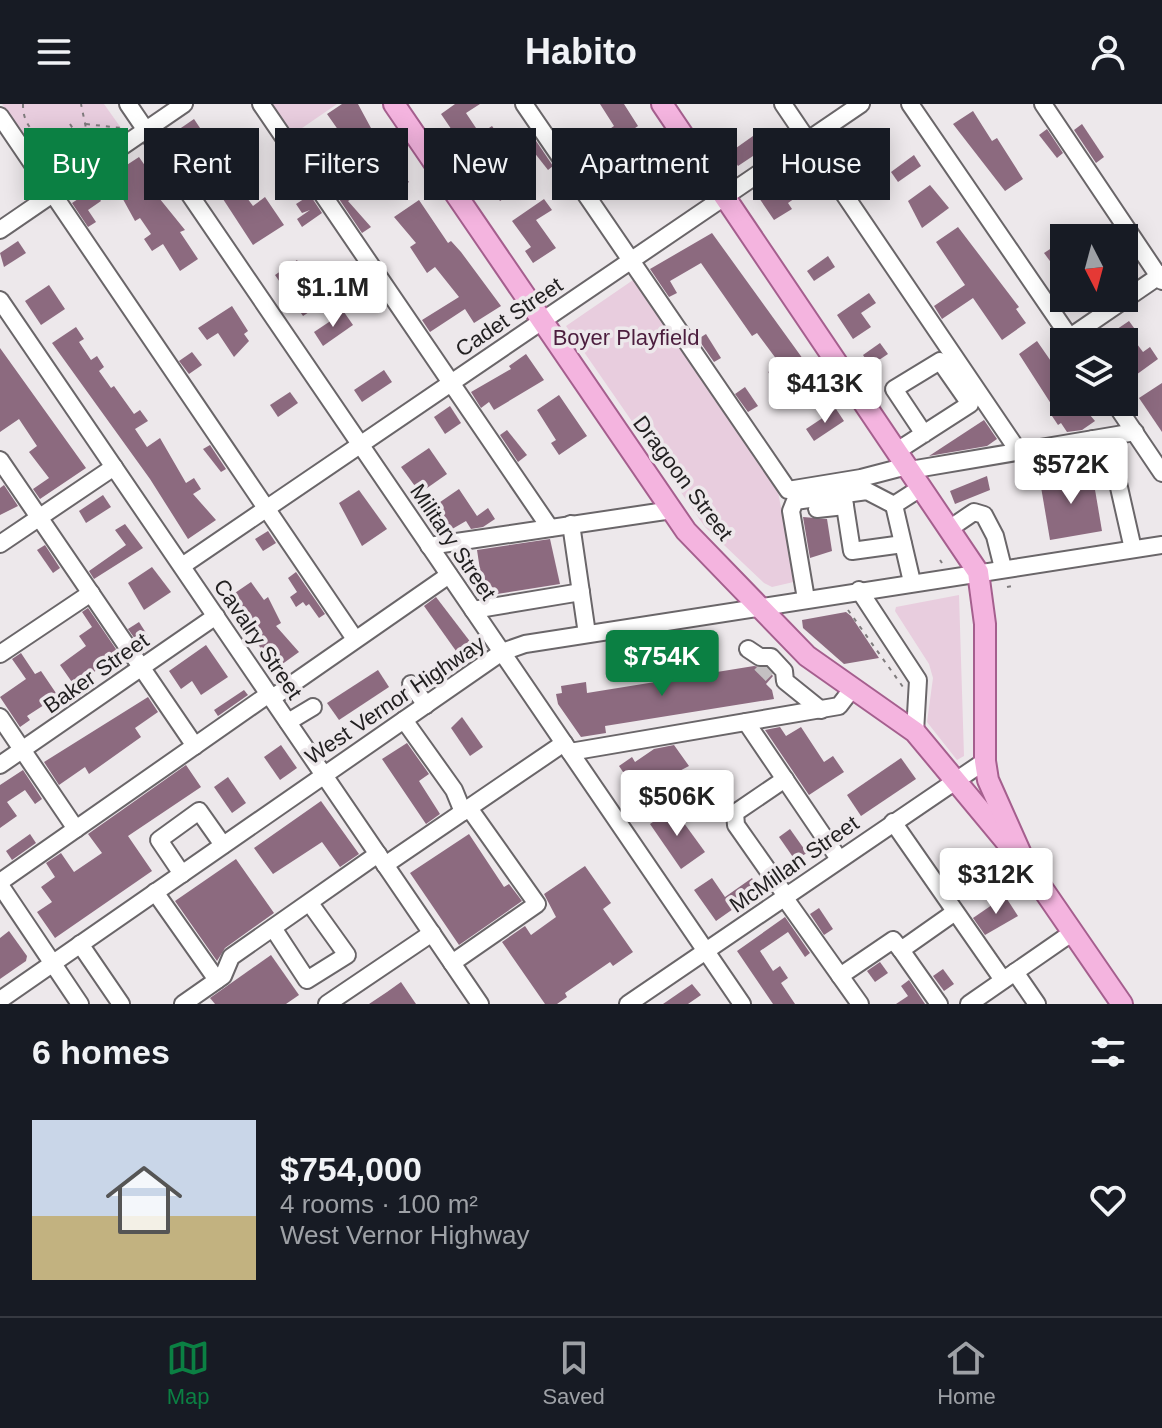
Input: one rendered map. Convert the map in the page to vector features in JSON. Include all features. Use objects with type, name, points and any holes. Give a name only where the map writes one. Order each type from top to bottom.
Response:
[{"type":"main road","name":"Dragoon Street","points":[[394,104],[686,531],[807,656],[915,732],[1025,863]]},
{"type":"main road","points":[[662,104],[678,128]]},
{"type":"main road","points":[[727,200],[978,572],[985,624],[985,761],[988,780],[1025,863],[1122,1004]]},
{"type":"street","name":"Military Street","points":[[128,104],[145,128]]},
{"type":"street","points":[[149,128],[184,104]]},
{"type":"street","points":[[261,104],[550,528]]},
{"type":"street","points":[[524,104],[788,490],[861,478],[905,462],[1019,452],[1135,432]]},
{"type":"street","points":[[783,104],[800,128]]},
{"type":"street","name":"Cadet Street","points":[[826,128],[861,104]]},
{"type":"street","points":[[910,104],[1063,328]]},
{"type":"street","points":[[1043,104],[1161,277],[1088,328]]},
{"type":"street","points":[[0,116],[24,151]]},
{"type":"street","points":[[0,230],[44,200]]},
{"type":"street","points":[[57,200],[355,639]]},
{"type":"street","name":"Military Street","points":[[194,200],[742,1004]]},
{"type":"street","name":"Cadet Street","points":[[182,566],[720,200]]},
{"type":"street","points":[[849,200],[1019,452]]},
{"type":"street","name":"Cavalry Street","points":[[0,300],[5,318],[114,467],[480,1004]]},
{"type":"street","points":[[905,462],[924,434],[970,404],[940,361],[894,389],[924,434]]},
{"type":"street","points":[[1124,416],[1161,468]]},
{"type":"street","points":[[1093,439],[1113,461],[1133,549]]},
{"type":"street","points":[[0,460],[195,746]]},
{"type":"street","points":[[0,544],[114,467]]},
{"type":"street","points":[[894,505],[922,487]]},
{"type":"street","points":[[817,509],[867,491],[894,505],[912,582]]},
{"type":"street","points":[[806,599],[792,505],[805,499],[844,500]]},
{"type":"street","points":[[844,500],[852,551],[903,544]]},
{"type":"street","points":[[429,546],[672,510]]},
{"type":"street","points":[[949,529],[974,512],[984,515],[995,536],[1007,580]]},
{"type":"street","points":[[571,524],[587,634]]},
{"type":"street","name":"West Vernor Highway","points":[[0,1000],[502,652],[525,644],[978,572],[1007,580],[1133,549],[1162,545]]},
{"type":"street","points":[[80,1004],[1,888],[76,829],[449,575]]},
{"type":"street","points":[[859,590],[918,680],[915,732]]},
{"type":"street","points":[[473,610],[581,592]]},
{"type":"street","points":[[0,654],[91,593]]},
{"type":"street","name":"Baker Street","points":[[0,765],[216,616]]},
{"type":"street","points":[[765,665],[821,710]]},
{"type":"street","points":[[411,684],[426,705]]},
{"type":"street","points":[[183,1004],[223,976],[231,957],[273,928],[567,748],[821,710],[839,706],[852,689]]},
{"type":"street","points":[[288,722],[313,707]]},
{"type":"street","points":[[0,717],[76,829]]},
{"type":"street","points":[[404,720],[466,810],[537,904],[452,963]]},
{"type":"street","points":[[746,722],[839,859]]},
{"type":"street","name":"McMillan Street","points":[[628,1004],[985,761]]},
{"type":"street","points":[[785,779],[735,813],[736,825],[860,1004]]},
{"type":"street","points":[[182,874],[159,840],[169,832],[199,811],[223,845]]},
{"type":"street","points":[[893,822],[955,912],[1037,1004]]},
{"type":"street","points":[[155,892],[217,980]]},
{"type":"street","points":[[273,928],[307,980],[347,955],[314,909]]},
{"type":"street","points":[[901,950],[955,912]]},
{"type":"street","points":[[969,1004],[1073,932]]},
{"type":"street","points":[[327,1004],[432,933]]},
{"type":"street","points":[[840,976],[893,940],[939,1004]]},
{"type":"street","points":[[80,944],[121,1004]]},
{"type":"path","points":[[23,104],[30,128]]},
{"type":"path","points":[[81,104],[86,124],[83,128]]},
{"type":"path","points":[[70,124],[73,128]]},
{"type":"path","points":[[86,124],[121,128]]},
{"type":"path","points":[[851,610],[906,692]]},
{"type":"green space","points":[[2,104],[104,104],[121,128],[24,128],[24,137]]},
{"type":"green space","points":[[267,104],[337,104],[302,128],[283,128]]},
{"type":"green space","name":"Boyer Playfield","points":[[636,278],[777,486],[793,572],[798,581],[772,587],[764,583],[705,527],[566,326]]},
{"type":"green space","points":[[959,595],[964,756],[957,760],[927,722],[933,678],[929,664],[895,611],[896,607]]},
{"type":"building","points":[[342,104],[358,104],[371,128],[337,128],[327,114]]},
{"type":"building","points":[[455,104],[480,104],[466,113],[476,128],[450,128],[441,114]]},
{"type":"building","points":[[600,104],[624,104],[638,126],[611,128],[614,126]]},
{"type":"building","points":[[973,111],[992,141],[997,138],[1023,179],[1005,191],[953,124]]},
{"type":"building","points":[[194,119],[200,128],[181,128]]},
{"type":"building","points":[[1082,124],[1104,157],[1096,163],[1074,130]]},
{"type":"building","points":[[1047,129],[1063,153],[1057,158],[1039,135]]},
{"type":"building","points":[[753,136],[753,156],[738,166],[737,147]]},
{"type":"building","points":[[536,141],[552,165],[548,170],[536,155]]},
{"type":"building","points":[[914,155],[921,166],[898,182],[891,172]]},
{"type":"building","points":[[139,157],[144,164],[144,200],[161,200],[185,230],[180,232],[198,259],[180,271],[163,244],[152,251],[144,239],[151,234],[140,218],[135,221],[123,200],[128,200],[128,164]]},
{"type":"building","points":[[930,185],[949,208],[922,228],[908,201]]},
{"type":"building","points":[[265,197],[284,225],[253,245],[224,200],[249,200],[253,206]]},
{"type":"building","points":[[544,199],[552,210],[536,220],[556,248],[533,263],[525,251],[531,247],[512,221]]},
{"type":"building","points":[[76,200],[100,200],[88,210],[96,222],[88,227],[72,203]]},
{"type":"building","points":[[302,200],[313,200],[322,213],[302,227],[297,219],[310,210],[302,213],[296,204]]},
{"type":"building","points":[[340,200],[350,200],[371,227],[362,233]]},
{"type":"building","points":[[419,200],[448,243],[451,241],[461,252],[501,306],[474,323],[465,309],[430,332],[422,320],[459,297],[435,267],[427,273],[410,247],[416,243],[394,217]]},
{"type":"building","points":[[760,200],[792,200],[788,203],[792,209],[774,220]]},
{"type":"building","points":[[958,227],[1019,307],[1016,309],[1026,323],[1002,340],[973,298],[942,319],[934,306],[965,285],[936,242]]},
{"type":"building","points":[[712,233],[816,377],[785,398],[768,372],[780,364],[757,333],[752,336],[701,263],[670,281],[677,293],[669,297],[650,269]]},
{"type":"building","points":[[18,241],[26,253],[4,267],[0,253]]},
{"type":"building","points":[[828,256],[835,267],[814,281],[807,271]]},
{"type":"building","points":[[297,260],[315,289],[320,286],[329,299],[303,316],[275,275]]},
{"type":"building","points":[[49,285],[65,309],[41,325],[25,301]]},
{"type":"building","points":[[869,293],[876,303],[861,313],[871,327],[853,339],[837,315]]},
{"type":"building","points":[[232,306],[248,331],[244,334],[249,341],[234,357],[218,333],[207,340],[198,328]]},
{"type":"building","points":[[344,312],[353,325],[323,346],[314,332]]},
{"type":"building","points":[[1129,321],[1134,328],[1119,328]]},
{"type":"building","points":[[76,327],[84,339],[79,342],[91,360],[97,356],[104,367],[99,371],[111,388],[114,386],[134,414],[140,410],[148,421],[135,429],[147,447],[160,438],[186,483],[194,478],[201,489],[193,494],[216,520],[188,539],[150,479],[52,343]]},
{"type":"building","points":[[706,334],[721,358],[714,362],[698,339]]},
{"type":"building","points":[[1037,341],[1050,360],[1050,402],[1019,354]]},
{"type":"building","points":[[880,343],[888,354],[870,366],[863,355]]},
{"type":"building","points":[[1138,345],[1143,352],[1150,347],[1158,359],[1138,373]]},
{"type":"building","points":[[0,348],[86,468],[40,499],[33,489],[49,478],[29,452],[37,446],[19,419],[0,432]]},
{"type":"building","points":[[192,352],[202,365],[189,374],[179,361]]},
{"type":"building","points":[[526,354],[544,380],[494,410],[489,402],[481,408],[471,392],[511,369],[509,366]]},
{"type":"building","points":[[384,370],[392,382],[362,402],[354,390]]},
{"type":"building","points":[[1162,383],[1162,432],[1139,398]]},
{"type":"building","points":[[745,387],[758,406],[748,412],[735,394]]},
{"type":"building","points":[[290,392],[298,403],[278,417],[270,405]]},
{"type":"building","points":[[559,395],[587,436],[559,455],[551,443],[556,440],[537,410]]},
{"type":"building","points":[[450,406],[461,423],[445,434],[434,417]]},
{"type":"building","points":[[836,409],[844,421],[814,441],[806,429]]},
{"type":"building","points":[[1052,416],[1091,416],[1095,421],[1082,430],[1067,432],[1061,423],[1058,425]]},
{"type":"building","points":[[984,420],[997,439],[987,446],[929,456]]},
{"type":"building","points":[[507,430],[527,455],[518,462],[500,435]]},
{"type":"building","points":[[210,445],[226,469],[221,472],[203,449]]},
{"type":"building","points":[[429,448],[447,474],[420,493],[401,467]]},
{"type":"building","points":[[1092,472],[1102,531],[1050,540],[1040,481]]},
{"type":"building","points":[[987,476],[990,490],[955,504],[950,491]]},
{"type":"building","points":[[4,485],[18,506],[0,515],[0,488]]},
{"type":"building","points":[[459,489],[477,516],[488,508],[495,519],[483,527],[471,529],[466,521],[447,532],[430,509]]},
{"type":"building","points":[[359,490],[387,529],[362,546],[339,503]]},
{"type":"building","points":[[103,495],[111,507],[86,523],[79,511]]},
{"type":"building","points":[[803,517],[827,519],[832,551],[810,558]]},
{"type":"building","points":[[125,524],[143,548],[94,579],[89,571],[126,545],[115,530]]},
{"type":"building","points":[[268,531],[276,543],[263,551],[255,539]]},
{"type":"building","points":[[550,539],[560,584],[484,596],[477,550]]},
{"type":"building","points":[[45,545],[60,568],[53,573],[37,550]]},
{"type":"building","points":[[152,567],[171,592],[144,610],[128,583]]},
{"type":"building","points":[[296,572],[325,614],[319,618],[309,604],[306,606],[303,602],[296,607],[290,597],[297,592],[288,578]]},
{"type":"building","points":[[251,582],[264,600],[268,597],[281,623],[276,626],[299,652],[274,670],[229,597]]},
{"type":"building","points":[[436,597],[475,648],[461,658],[424,606]]},
{"type":"building","points":[[88,608],[120,655],[74,685],[60,665],[86,646],[79,636],[92,627],[82,612]]},
{"type":"building","points":[[846,612],[879,658],[844,664],[803,628],[802,620]]},
{"type":"building","points":[[139,622],[148,636],[138,643],[128,629]]},
{"type":"building","points":[[206,645],[228,677],[201,695],[192,681],[181,689],[169,671]]},
{"type":"building","points":[[21,653],[35,674],[41,671],[58,696],[27,716],[30,720],[20,727],[0,697],[26,679],[12,659]]},
{"type":"building","points":[[754,666],[766,668],[773,676],[766,684],[772,690],[774,699],[605,726],[606,733],[581,737],[558,704],[556,694],[562,693],[561,686],[586,682],[587,693]]},
{"type":"building","points":[[378,670],[389,687],[339,720],[327,703]]},
{"type":"building","points":[[244,690],[248,695],[218,716],[214,710]]},
{"type":"building","points":[[148,697],[158,712],[135,728],[141,737],[89,774],[85,767],[59,785],[44,762]]},
{"type":"building","points":[[462,717],[483,747],[470,756],[451,728]]},
{"type":"building","points":[[780,727],[786,736],[801,727],[824,762],[833,756],[844,772],[809,795],[765,730]]},
{"type":"building","points":[[407,743],[429,774],[419,781],[440,814],[426,824],[382,759]]},
{"type":"building","points":[[281,745],[297,768],[280,780],[264,757]]},
{"type":"building","points":[[674,745],[689,766],[666,778],[664,776],[638,794],[619,766],[632,757],[635,762],[654,749]]},
{"type":"building","points":[[901,758],[916,779],[861,816],[847,795]]},
{"type":"building","points":[[186,765],[201,787],[128,836],[152,871],[55,938],[37,912],[52,902],[41,887],[55,877],[46,863],[61,853],[74,872],[102,853],[88,834]]},
{"type":"building","points":[[23,770],[42,799],[35,804],[25,790],[7,802],[17,816],[0,828],[0,785]]},
{"type":"building","points":[[228,777],[246,803],[232,813],[214,787]]},
{"type":"building","points":[[321,801],[359,854],[340,867],[322,842],[273,874],[254,848]]},
{"type":"building","points":[[673,808],[705,852],[681,869],[650,824]]},
{"type":"building","points":[[790,829],[807,853],[795,860],[779,837]]},
{"type":"building","points":[[30,834],[36,843],[12,860],[6,851]]},
{"type":"building","points":[[469,834],[504,887],[509,884],[522,901],[459,945],[410,873]]},
{"type":"building","points":[[236,859],[274,913],[225,948],[217,961],[175,901]]},
{"type":"building","points":[[585,866],[611,903],[603,909],[633,952],[613,966],[610,962],[565,993],[567,997],[557,1004],[545,1004],[502,942],[525,926],[531,935],[556,917],[544,894]]},
{"type":"building","points":[[981,870],[989,881],[969,894],[961,883]]},
{"type":"building","points":[[712,878],[725,897],[752,878],[760,890],[716,921],[694,890]]},
{"type":"building","points":[[1005,896],[1018,916],[985,935],[973,918]]},
{"type":"building","points":[[819,908],[833,929],[824,935],[810,914]]},
{"type":"building","points":[[785,917],[810,953],[805,957],[788,932],[760,951],[773,971],[780,966],[788,978],[781,983],[795,1004],[773,1004],[737,951]]},
{"type":"building","points":[[9,931],[27,956],[26,961],[0,979],[0,938]]},
{"type":"building","points":[[271,955],[299,995],[286,1004],[215,1004],[210,998]]},
{"type":"building","points":[[880,962],[888,973],[875,982],[867,971]]},
{"type":"building","points":[[943,969],[954,984],[944,991],[933,976]]},
{"type":"building","points":[[909,980],[925,1004],[896,1004],[908,996],[901,986]]},
{"type":"building","points":[[401,982],[416,1004],[369,1004],[387,992]]},
{"type":"building","points":[[692,984],[701,995],[688,1004],[663,1004]]},
{"type":"tunnel","points":[[760,664],[772,676]]}]
